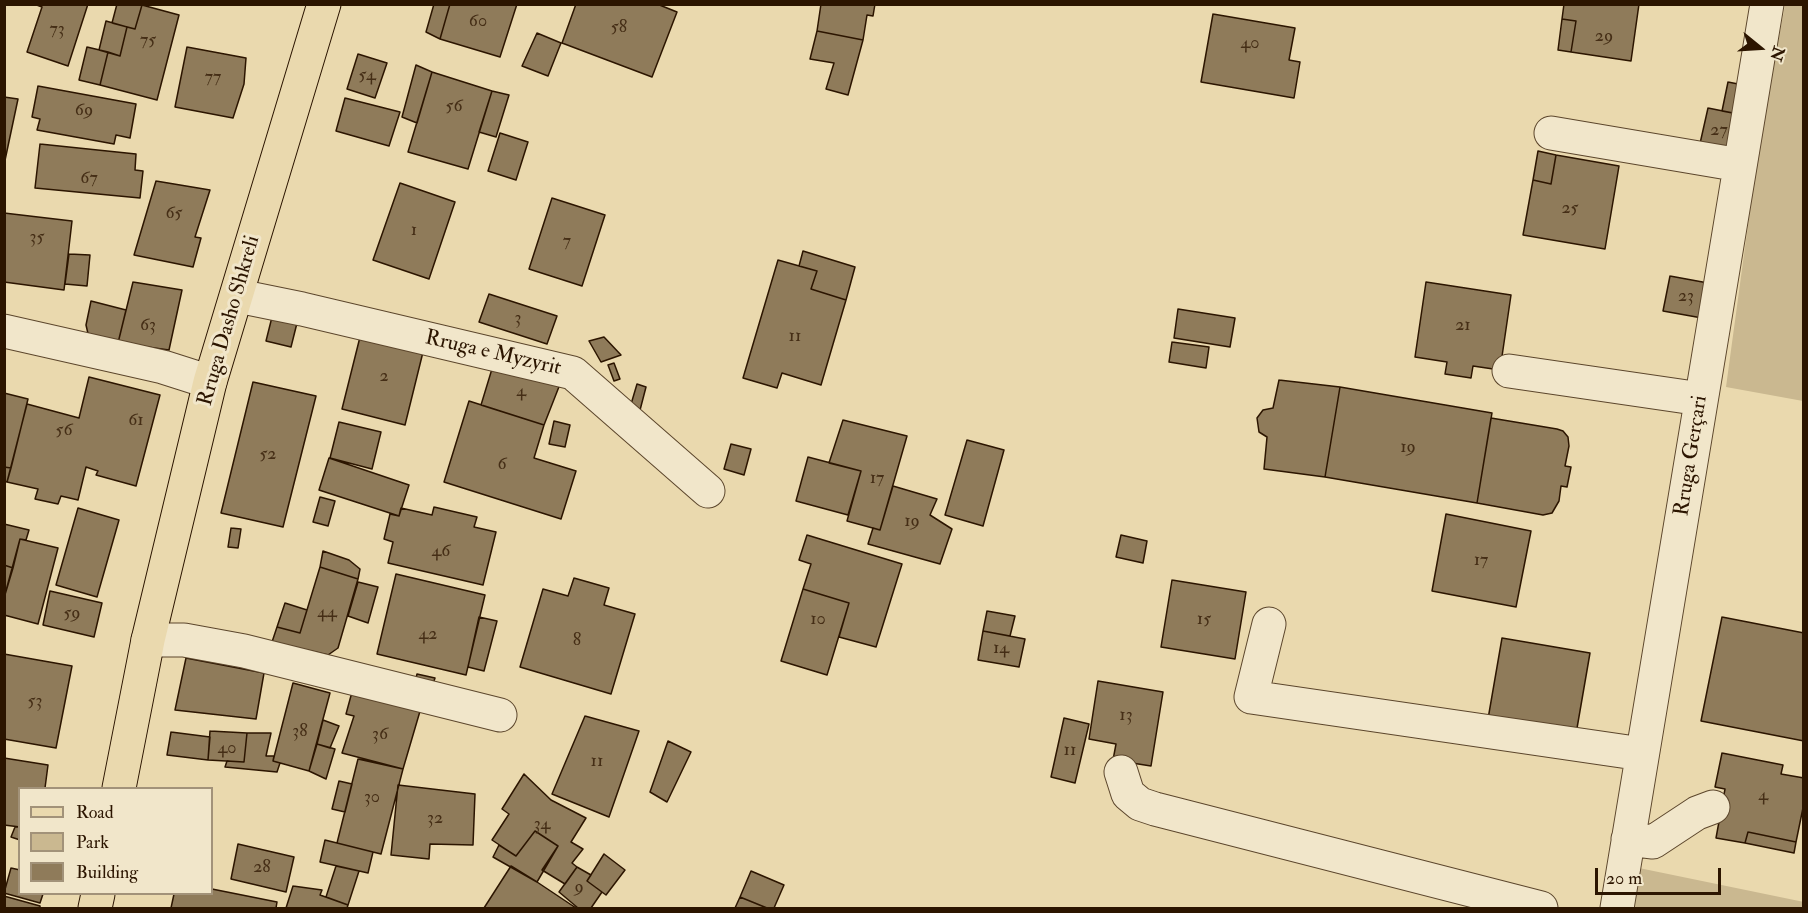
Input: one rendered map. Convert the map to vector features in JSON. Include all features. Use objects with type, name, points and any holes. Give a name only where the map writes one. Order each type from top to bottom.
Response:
[{"type":"main road","name":"Rruga Dasho Shkreli","points":[[119,787],[148,639],[210,381],[323,5]]},
{"type":"street","name":"Rruga Gerçari","points":[[1617,909],[1767,4]]},
{"type":"street","points":[[1551,133],[1740,165]]},
{"type":"street","name":"Rruga e Myzyrit","points":[[237,296],[573,372],[708,491]]},
{"type":"street","points":[[4,331],[164,367],[210,381]]},
{"type":"street","points":[[1509,371],[1701,399]]},
{"type":"street","points":[[1269,624],[1251,697],[1642,754]]},
{"type":"street","points":[[148,639],[184,640],[244,651],[500,715]]},
{"type":"street","points":[[1122,772],[1128,795],[1140,804],[1541,909]]},
{"type":"street","points":[[1628,839],[1653,842],[1697,813],[1713,807]]},
{"type":"green space","points":[[1785,5],[1803,5],[1803,401],[1726,387],[1759,144]]},
{"type":"green space","points":[[1639,868],[1804,902],[1803,908],[1631,908]]},
{"type":"building","points":[[34,4],[88,4],[68,66],[27,52],[42,7]]},
{"type":"building","points":[[117,4],[142,5],[135,29],[112,23]]},
{"type":"building","points":[[434,4],[450,4],[440,39],[426,32]]},
{"type":"building","points":[[450,4],[517,4],[500,57],[440,39]]},
{"type":"building","points":[[576,4],[657,4],[677,12],[652,77],[562,43]]},
{"type":"building","points":[[821,4],[875,4],[873,16],[867,15],[863,40],[817,31]]},
{"type":"building","points":[[1564,4],[1639,4],[1631,61],[1571,52],[1576,21],[1562,19]]},
{"type":"building","points":[[142,5],[179,15],[157,100],[100,85],[108,52],[120,56],[127,27],[135,29]]},
{"type":"building","points":[[1213,14],[1295,28],[1289,60],[1300,62],[1294,98],[1201,82]]},
{"type":"building","points":[[1562,19],[1576,21],[1571,52],[1558,50]]},
{"type":"building","points":[[106,21],[127,27],[120,56],[99,50]]},
{"type":"building","points":[[817,31],[863,40],[848,95],[826,89],[834,63],[810,59]]},
{"type":"building","points":[[537,33],[561,43],[548,76],[522,66]]},
{"type":"building","points":[[87,47],[108,52],[100,85],[79,80]]},
{"type":"building","points":[[187,47],[246,58],[244,84],[233,118],[175,107]]},
{"type":"building","points":[[358,54],[387,63],[375,98],[347,89]]},
{"type":"building","points":[[416,65],[432,72],[417,123],[402,117]]},
{"type":"building","points":[[432,72],[492,91],[468,169],[408,152]]},
{"type":"building","points":[[1728,82],[1743,85],[1738,114],[1722,111]]},
{"type":"building","points":[[38,86],[136,104],[130,138],[116,135],[114,144],[37,130],[40,119],[32,117]]},
{"type":"building","points":[[492,91],[509,95],[496,137],[479,132]]},
{"type":"building","points":[[4,97],[18,99],[4,165]]},
{"type":"building","points":[[345,98],[400,112],[389,146],[336,131]]},
{"type":"building","points":[[1708,108],[1738,114],[1730,152],[1699,148]]},
{"type":"building","points":[[500,133],[528,142],[516,180],[488,171]]},
{"type":"building","points":[[40,144],[136,154],[135,170],[143,171],[140,198],[35,188]]},
{"type":"building","points":[[1538,151],[1556,155],[1551,184],[1533,180]]},
{"type":"building","points":[[1556,155],[1619,166],[1605,249],[1523,235],[1533,180],[1551,184]]},
{"type":"building","points":[[156,181],[210,190],[195,237],[201,238],[193,267],[134,255]]},
{"type":"building","points":[[400,183],[455,202],[429,279],[373,260]]},
{"type":"building","points":[[552,198],[605,215],[582,286],[529,269]]},
{"type":"building","points":[[4,213],[72,221],[64,290],[4,282]]},
{"type":"building","points":[[803,251],[855,267],[846,300],[811,289],[817,271],[799,266]]},
{"type":"building","points":[[69,254],[90,255],[87,286],[65,284]]},
{"type":"building","points":[[778,260],[817,271],[811,289],[846,300],[821,385],[782,373],[777,388],[743,378]]},
{"type":"building","points":[[1670,276],[1708,283],[1702,318],[1663,311]]},
{"type":"building","points":[[133,282],[182,290],[169,350],[118,343]]},
{"type":"building","points":[[1426,282],[1511,295],[1500,370],[1473,366],[1471,378],[1445,374],[1447,362],[1415,357]]},
{"type":"building","points":[[489,294],[557,316],[547,344],[479,322]]},
{"type":"building","points":[[91,301],[126,310],[118,343],[89,338],[86,325]]},
{"type":"building","points":[[1178,309],[1235,318],[1230,347],[1174,338]]},
{"type":"building","points":[[272,317],[297,323],[291,347],[266,341]]},
{"type":"building","points":[[362,329],[425,344],[405,425],[342,409]]},
{"type":"building","points":[[604,337],[621,355],[601,362],[589,341]]},
{"type":"building","points":[[1172,342],[1209,347],[1206,368],[1169,362]]},
{"type":"building","points":[[495,359],[562,379],[544,425],[481,405]]},
{"type":"building","points":[[614,363],[620,379],[614,381],[608,365]]},
{"type":"building","points":[[89,377],[160,395],[136,486],[96,475],[98,471],[86,467],[78,500],[61,496],[58,504],[35,499],[38,489],[7,482],[27,404],[79,418]]},
{"type":"building","points":[[1279,380],[1340,387],[1325,477],[1264,469],[1267,437],[1259,432],[1257,418],[1263,410],[1273,408]]},
{"type":"building","points":[[253,382],[316,396],[283,527],[221,513]]},
{"type":"building","points":[[637,384],[646,387],[639,414],[629,411]]},
{"type":"building","points":[[1340,387],[1492,413],[1477,503],[1325,477]]},
{"type":"building","points":[[4,393],[28,399],[11,468],[4,467]]},
{"type":"building","points":[[469,401],[544,425],[534,458],[576,471],[561,519],[444,482]]},
{"type":"building","points":[[1491,418],[1557,429],[1563,431],[1568,437],[1569,446],[1565,466],[1571,467],[1567,487],[1561,486],[1559,501],[1552,513],[1543,515],[1477,503]]},
{"type":"building","points":[[843,420],[907,436],[880,530],[847,521],[861,471],[829,463]]},
{"type":"building","points":[[554,421],[570,425],[565,447],[549,444]]},
{"type":"building","points":[[339,422],[381,432],[372,469],[330,458]]},
{"type":"building","points":[[967,440],[1004,450],[983,526],[945,515]]},
{"type":"building","points":[[731,444],[751,449],[744,475],[724,469]]},
{"type":"building","points":[[808,457],[861,471],[848,515],[796,501]]},
{"type":"building","points":[[329,458],[409,485],[399,516],[319,490]]},
{"type":"building","points":[[4,467],[11,468],[7,482],[4,481]]},
{"type":"building","points":[[893,486],[937,499],[930,515],[952,529],[940,564],[868,544],[873,528],[880,530]]},
{"type":"building","points":[[320,497],[335,501],[328,526],[313,522]]},
{"type":"building","points":[[434,507],[477,517],[474,527],[496,532],[483,585],[388,563],[393,542],[384,539],[390,514],[399,516],[401,508],[432,515]]},
{"type":"building","points":[[78,508],[119,520],[97,597],[56,585]]},
{"type":"building","points":[[1446,514],[1531,531],[1516,607],[1432,591]]},
{"type":"building","points":[[4,524],[29,530],[26,540],[20,539],[13,568],[4,565]]},
{"type":"building","points":[[231,528],[241,529],[238,548],[228,547]]},
{"type":"building","points":[[807,535],[902,564],[876,647],[839,637],[849,603],[803,589],[811,564],[799,560]]},
{"type":"building","points":[[1121,535],[1147,541],[1143,563],[1116,557]]},
{"type":"building","points":[[20,539],[58,548],[38,624],[4,615],[4,598]]},
{"type":"building","points":[[323,551],[349,560],[360,569],[358,579],[320,567]]},
{"type":"building","points":[[4,565],[13,568],[4,598]]},
{"type":"building","points":[[320,567],[358,579],[338,648],[328,655],[272,642],[277,627],[300,633]]},
{"type":"building","points":[[396,574],[485,595],[466,675],[377,654]]},
{"type":"building","points":[[574,578],[609,588],[604,605],[635,614],[611,694],[520,667],[543,589],[568,596]]},
{"type":"building","points":[[1172,580],[1246,592],[1235,659],[1161,647]]},
{"type":"building","points":[[358,582],[378,587],[368,623],[348,616]]},
{"type":"building","points":[[803,589],[849,603],[827,675],[781,661]]},
{"type":"building","points":[[50,591],[102,603],[94,637],[43,625]]},
{"type":"building","points":[[285,603],[307,610],[300,633],[277,627]]},
{"type":"building","points":[[987,611],[1015,616],[1010,636],[983,631]]},
{"type":"building","points":[[479,617],[497,621],[484,671],[468,667]]},
{"type":"building","points":[[1722,617],[1804,633],[1804,741],[1701,721]]},
{"type":"building","points":[[983,631],[1025,639],[1019,667],[978,660]]},
{"type":"building","points":[[1502,638],[1590,653],[1576,734],[1488,719]]},
{"type":"building","points":[[4,654],[72,666],[56,748],[4,739]]},
{"type":"building","points":[[186,658],[264,673],[256,719],[175,710]]},
{"type":"building","points":[[417,674],[435,678],[432,687],[415,683]]},
{"type":"building","points":[[355,681],[423,701],[403,769],[342,753],[354,716],[346,714]]},
{"type":"building","points":[[1098,681],[1163,692],[1151,766],[1113,760],[1116,744],[1089,739]]},
{"type":"building","points":[[293,683],[330,693],[309,771],[273,761]]},
{"type":"building","points":[[585,716],[639,731],[609,817],[552,794]]},
{"type":"building","points":[[1064,718],[1089,724],[1075,783],[1051,777]]},
{"type":"building","points":[[323,720],[339,726],[330,748],[317,744]]},
{"type":"building","points":[[210,731],[247,733],[244,762],[208,760]]},
{"type":"building","points":[[171,732],[210,737],[208,760],[167,755]]},
{"type":"building","points":[[247,733],[271,733],[266,756],[274,756],[273,761],[280,763],[277,772],[225,767],[227,761],[244,762]]},
{"type":"building","points":[[668,741],[691,752],[667,802],[650,792]]},
{"type":"building","points":[[317,744],[335,749],[326,779],[309,771]]},
{"type":"building","points":[[1722,753],[1783,765],[1781,774],[1804,778],[1804,803],[1796,842],[1748,832],[1745,843],[1716,838],[1725,789],[1715,787]]},
{"type":"building","points":[[4,758],[48,765],[45,787],[18,787],[18,827],[4,825]]},
{"type":"building","points":[[358,759],[403,769],[381,854],[337,843]]},
{"type":"building","points":[[524,774],[551,800],[586,818],[571,842],[583,849],[572,863],[577,867],[565,884],[542,870],[558,846],[535,831],[516,856],[492,840],[509,814],[502,809]]},
{"type":"building","points":[[339,781],[352,784],[345,812],[332,809]]},
{"type":"building","points":[[398,785],[475,794],[473,845],[430,844],[429,859],[391,855]]},
{"type":"building","points":[[15,827],[18,827],[18,839],[11,837]]},
{"type":"building","points":[[535,831],[558,846],[537,882],[493,857],[499,845],[516,856]]},
{"type":"building","points":[[1748,832],[1796,842],[1794,853],[1745,843]]},
{"type":"building","points":[[325,840],[373,852],[368,873],[320,862]]},
{"type":"building","points":[[238,844],[294,857],[286,892],[231,879]]},
{"type":"building","points":[[604,854],[625,870],[606,895],[587,881]]},
{"type":"building","points":[[336,866],[359,871],[348,905],[326,897]]},
{"type":"building","points":[[511,866],[537,882],[576,908],[484,908]]},
{"type":"building","points":[[577,867],[591,875],[587,881],[602,892],[591,908],[578,908],[559,892]]},
{"type":"building","points":[[11,868],[18,870],[18,895],[43,895],[40,903],[4,893]]},
{"type":"building","points":[[751,871],[784,885],[774,908],[767,908],[740,897]]},
{"type":"building","points":[[293,886],[322,890],[320,895],[348,905],[347,908],[286,908]]},
{"type":"building","points":[[213,889],[277,902],[276,908],[171,908],[174,895],[213,895]]},
{"type":"building","points":[[4,896],[40,906],[40,908],[4,908]]},
{"type":"building","points":[[740,897],[767,908],[735,908]]}]
